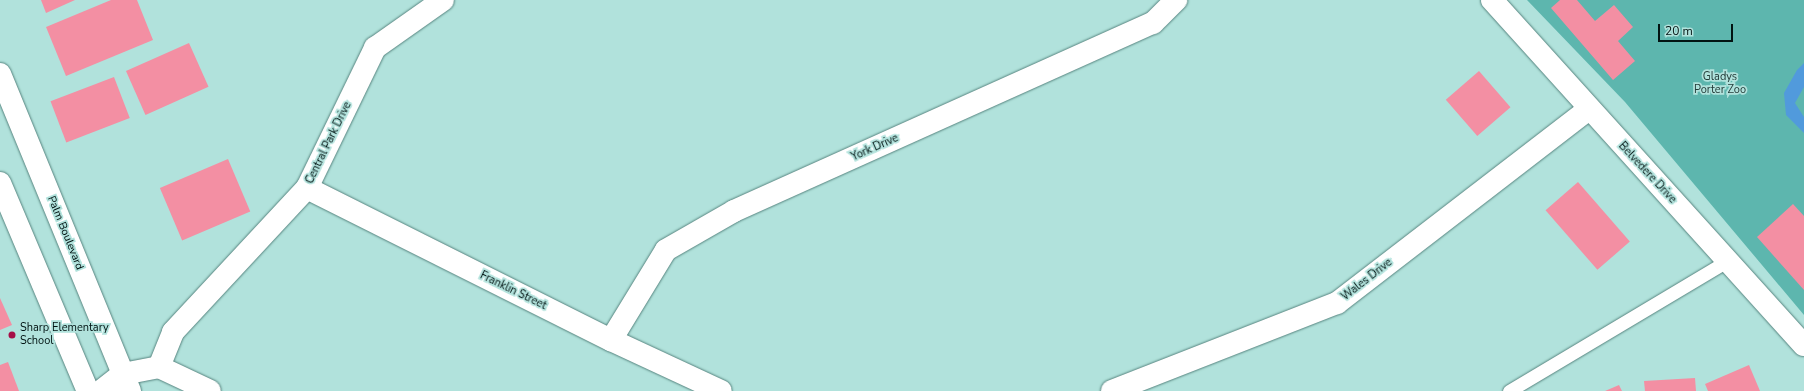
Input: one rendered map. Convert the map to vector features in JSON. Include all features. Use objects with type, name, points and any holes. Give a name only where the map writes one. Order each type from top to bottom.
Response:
[{"type":"street","name":"Central Park Drive","points":[[159,367],[173,332],[307,188],[375,48],[443,0]]},
{"type":"street","name":"York Drive","points":[[611,340],[666,250],[734,211],[1153,23],[1176,0]]},
{"type":"street","name":"Belvedere Drive","points":[[1492,0],[1588,110],[1804,345]]},
{"type":"street","name":"Palm Boulevard","points":[[0,74],[127,382]]},
{"type":"street","name":"Wales Drive","points":[[1112,391],[1337,303],[1588,110]]},
{"type":"street","points":[[0,183],[88,391]]},
{"type":"street","name":"Franklin Street","points":[[307,188],[611,340],[721,391]]},
{"type":"street","points":[[101,391],[127,382],[159,367],[210,391]]},
{"type":"lane","points":[[1509,391],[1727,261]]},
{"type":"green space","name":"Gladys Porter Zoo","points":[[1527,0],[1804,0],[1804,315],[1625,102]]},
{"type":"shaded area","points":[[1804,63],[1804,87],[1795,103],[1804,117],[1804,133],[1786,115],[1784,93],[1797,70]]},
{"type":"building","points":[[41,0],[75,0],[46,13]]},
{"type":"building","points":[[111,0],[137,0],[153,40],[66,76],[46,27]]},
{"type":"building","points":[[1560,0],[1577,0],[1595,21],[1614,5],[1633,27],[1618,41],[1635,61],[1613,80],[1551,8]]},
{"type":"building","points":[[189,43],[209,87],[145,115],[126,71]]},
{"type":"building","points":[[1479,71],[1510,107],[1477,136],[1446,100]]},
{"type":"building","points":[[114,77],[130,118],[66,142],[51,101]]},
{"type":"building","points":[[228,159],[250,211],[182,240],[160,188]]},
{"type":"building","points":[[1578,182],[1630,242],[1597,270],[1546,210]]},
{"type":"building","points":[[1793,204],[1804,216],[1804,290],[1757,237]]},
{"type":"building","points":[[0,298],[12,325],[0,330]]},
{"type":"building","points":[[8,362],[19,391],[0,391],[0,365]]},
{"type":"building","points":[[1749,365],[1760,391],[1708,391],[1705,384]]},
{"type":"building","points":[[1695,378],[1696,391],[1645,391],[1644,381]]},
{"type":"building","points":[[1619,385],[1622,391],[1605,391]]},
{"type":"place","name":"Sharp Elementary School","points":[[12,335]]}]
